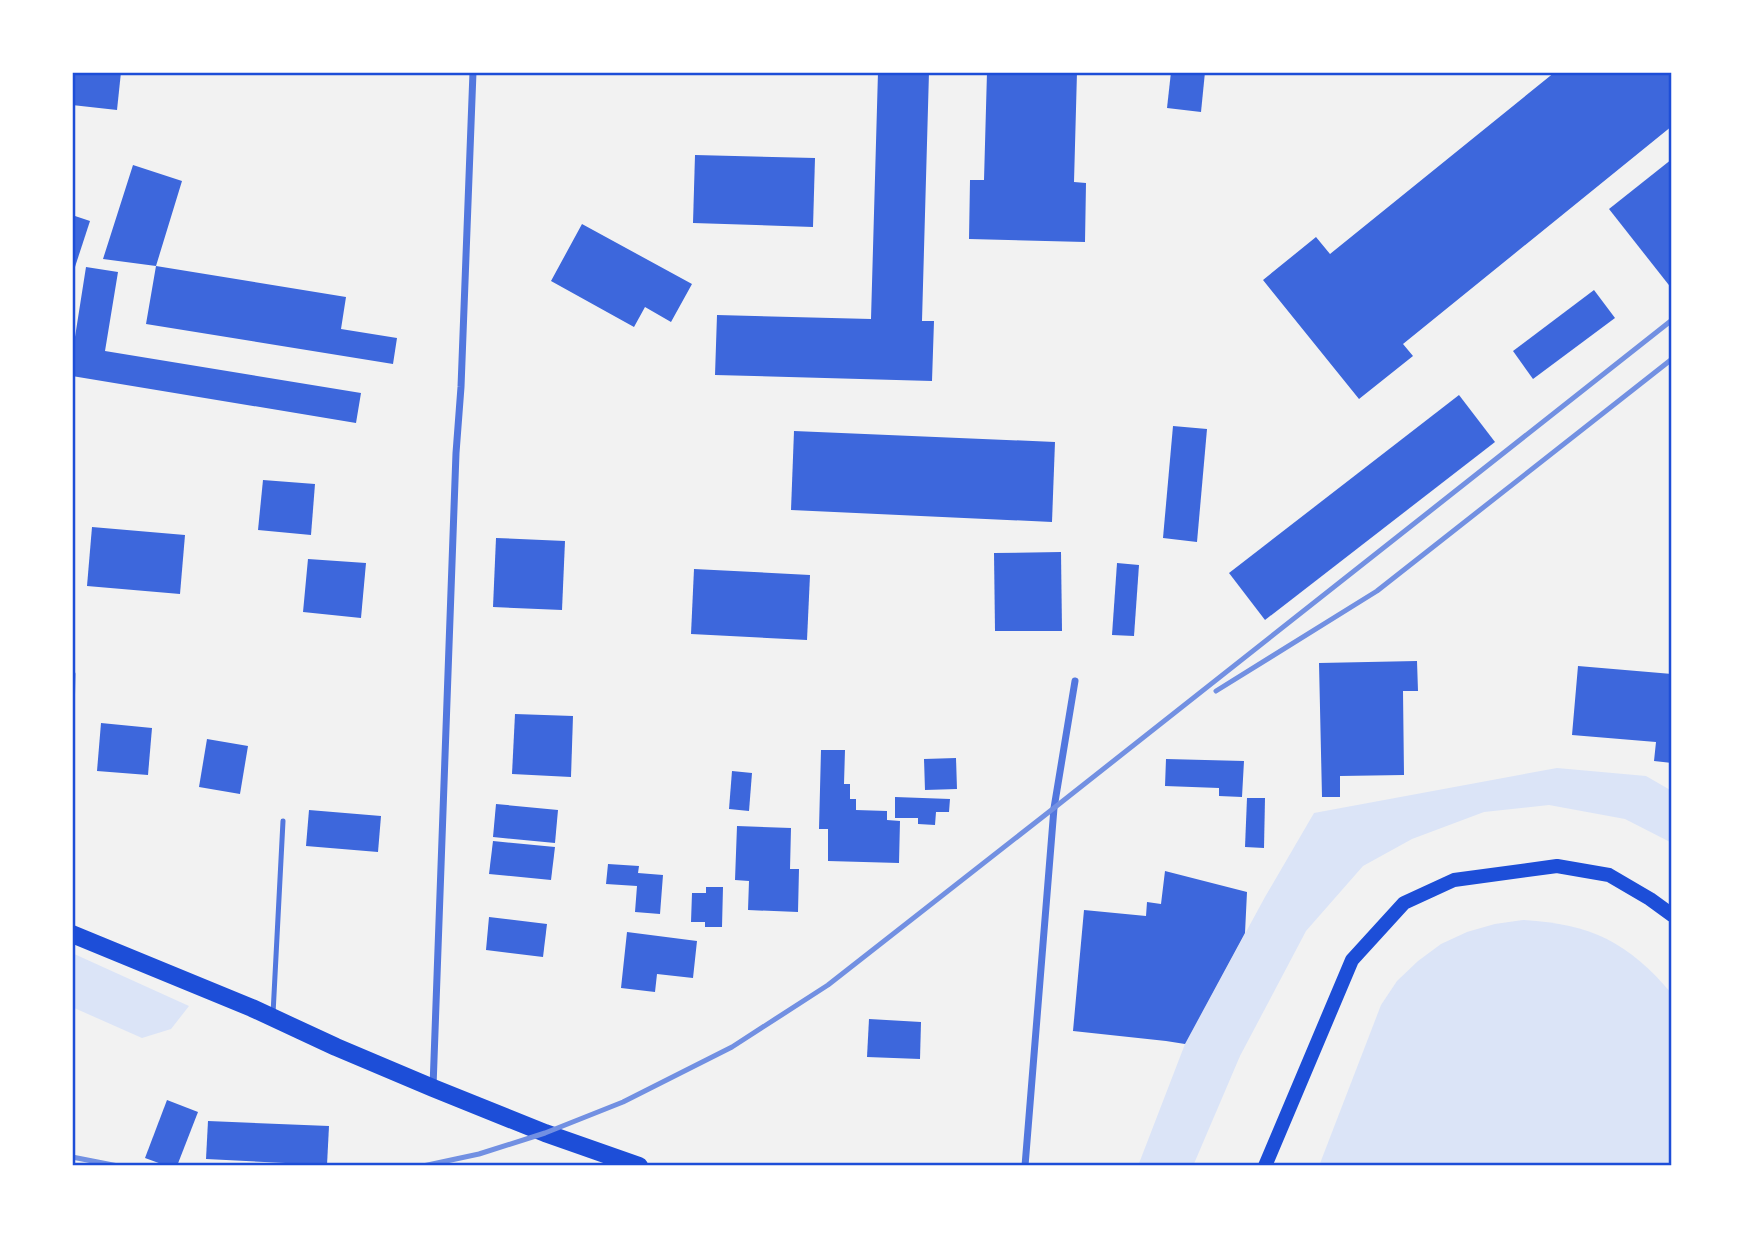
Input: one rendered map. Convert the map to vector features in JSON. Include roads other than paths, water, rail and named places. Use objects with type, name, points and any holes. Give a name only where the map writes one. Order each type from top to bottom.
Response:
[{"type":"main road","points":[[1265,1166],[1352,960],[1404,903],[1454,880],[1557,866],[1609,875],[1672,915]]},
{"type":"main road","points":[[72,934],[273,1017],[433,1088],[545,1133],[639,1166]]},
{"type":"street","points":[[433,1088],[472,72]]},
{"type":"street","points":[[1024,1166],[1054,808],[1076,681]]},
{"type":"lane","points":[[72,715],[73,674]]},
{"type":"lane","points":[[273,1017],[283,821]]},
{"type":"railway","points":[[423,1166],[479,1154],[545,1133],[623,1102],[732,1047],[828,985],[1672,320]]},
{"type":"railway","points":[[1216,691],[1377,591],[1672,359]]},
{"type":"railway","points":[[72,1157],[118,1166]]}]
